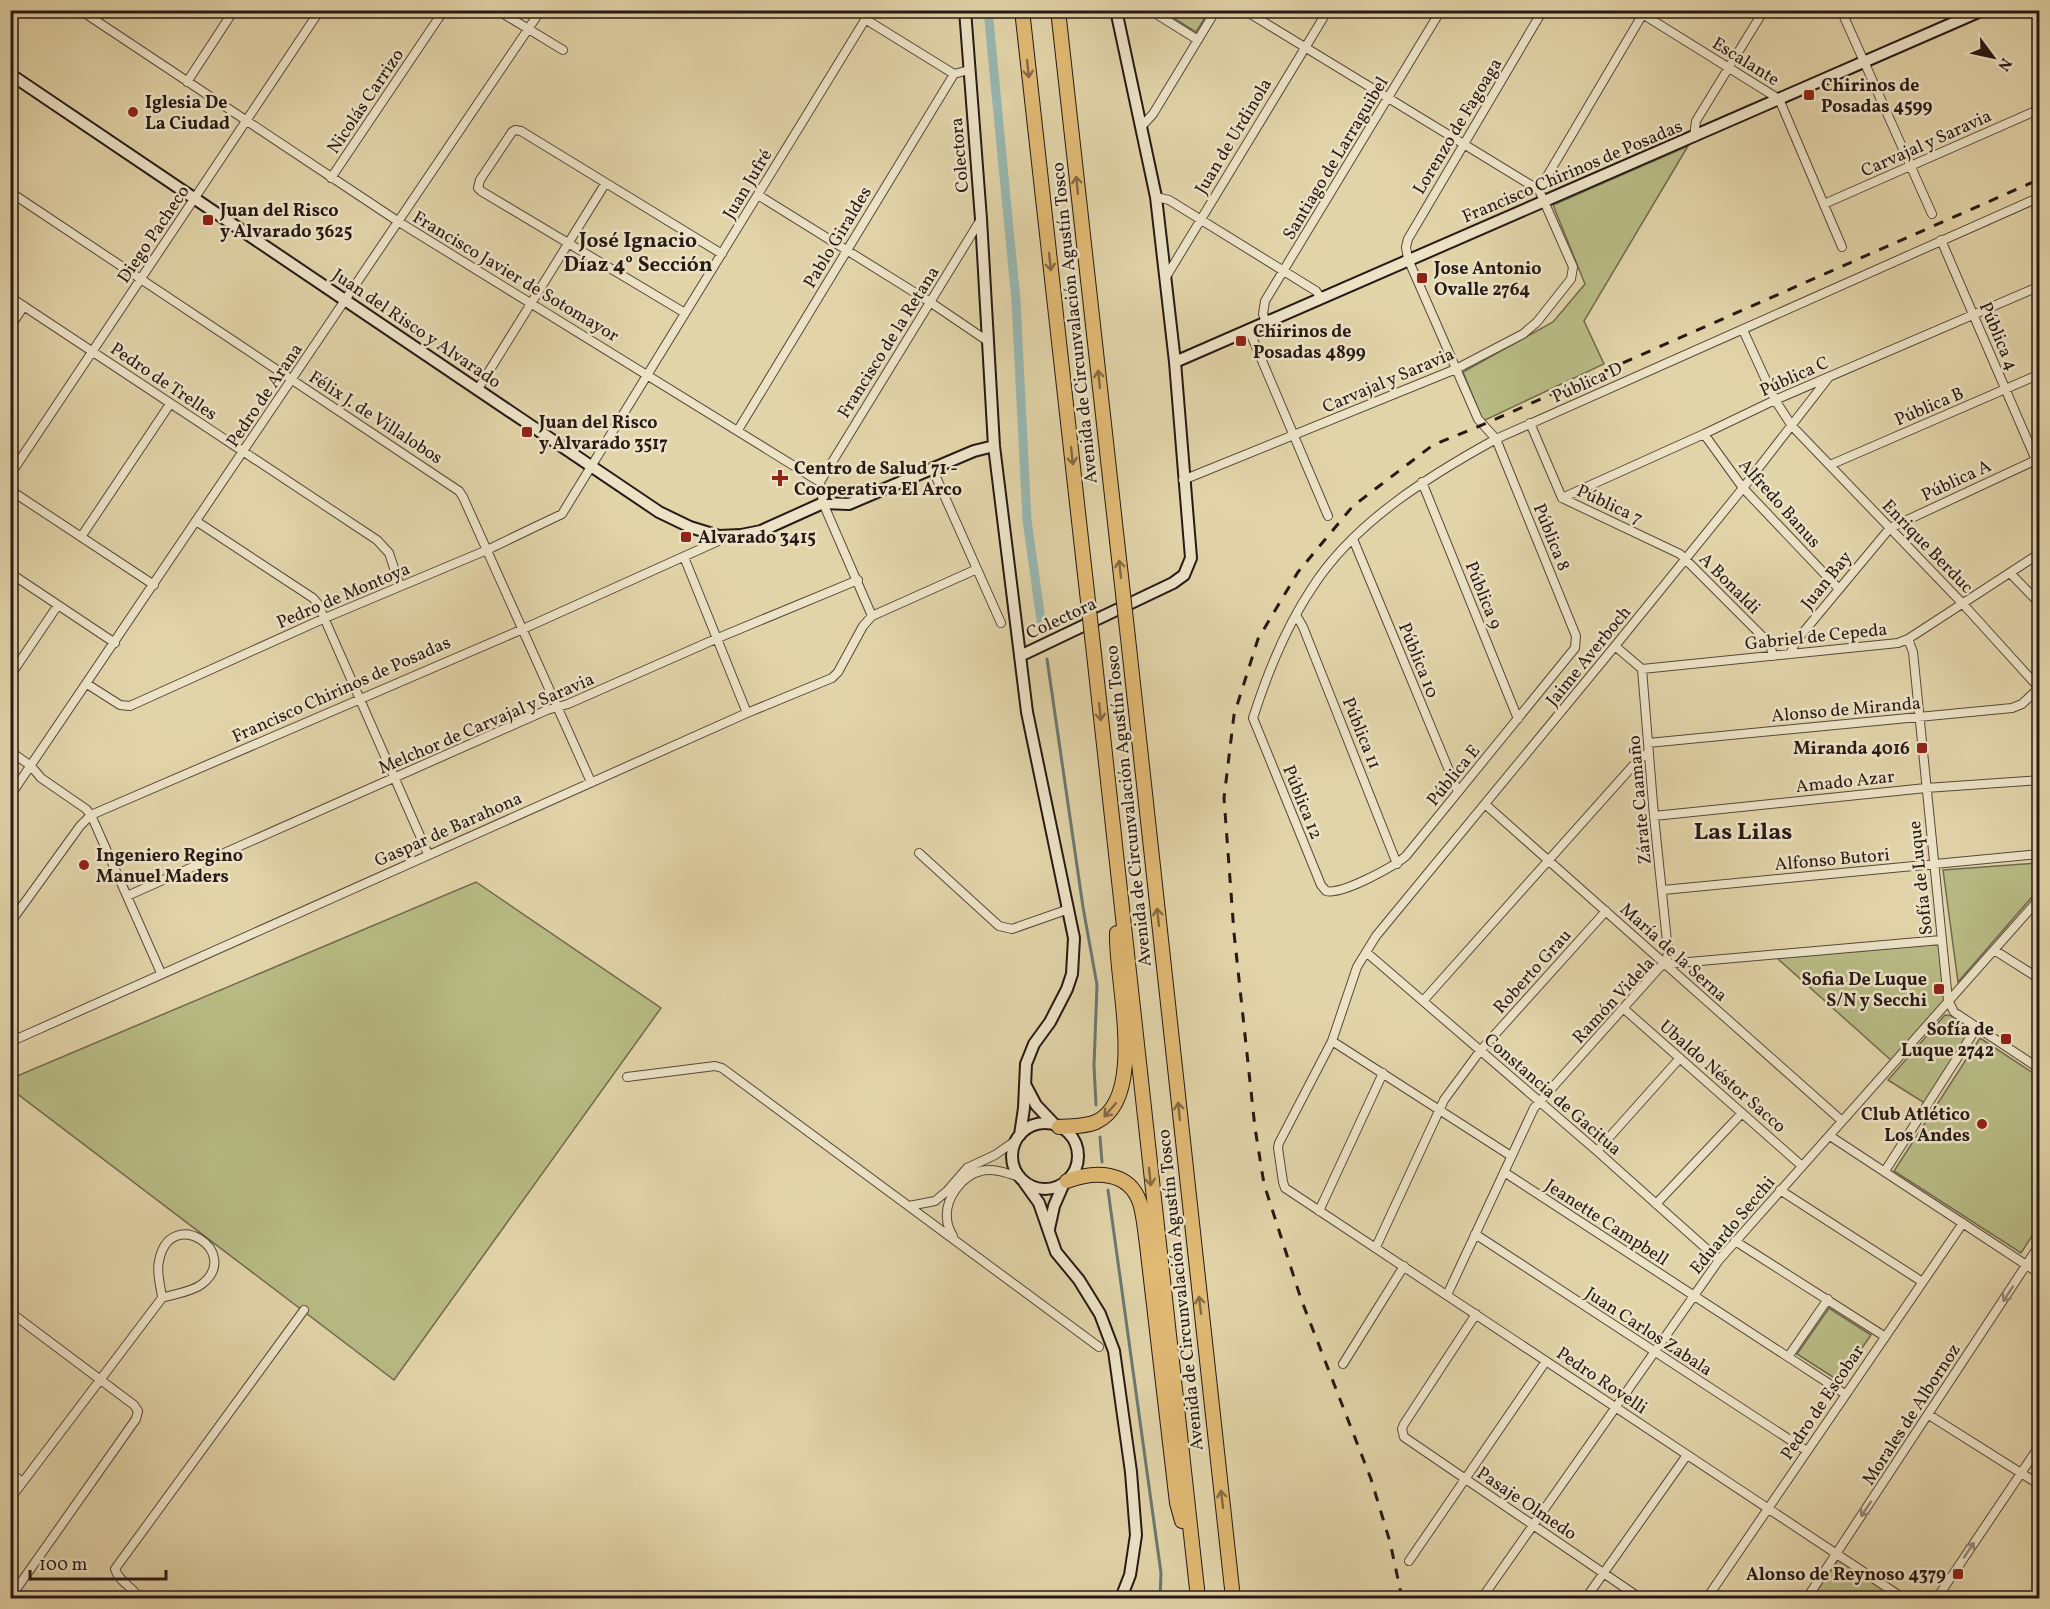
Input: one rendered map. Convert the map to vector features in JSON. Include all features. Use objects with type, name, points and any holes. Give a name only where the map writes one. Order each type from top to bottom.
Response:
[{"type":"highway","name":"Avenida de Circunvalación Agustín Tosco","points":[[1022,10],[1198,1599]]},
{"type":"highway","name":"Avenida de Circunvalación Agustín Tosco","points":[[1058,10],[1233,1599]]},
{"type":"highway","points":[[1057,1126],[1081,1126],[1096,1122],[1114,1106],[1121,1092],[1125,1057],[1116,952],[1120,892]]},
{"type":"highway","points":[[1066,1182],[1087,1174],[1112,1175],[1129,1186],[1140,1204],[1147,1245],[1177,1503],[1195,1572]]},
{"type":"highway","points":[[1227,1537],[1243,1599]]},
{"type":"main road","name":"Colectora","points":[[965,10],[981,219],[986,340],[994,446],[1020,656],[1173,583],[1184,575],[1191,558],[1175,362],[1156,197],[1116,10]]},
{"type":"main road","name":"Francisco Chirinos de Posadas","points":[[1175,362],[1983,10]]},
{"type":"main road","name":"Juan del Risco y Alvarado","points":[[10,74],[659,512],[690,527],[726,537],[761,531],[824,503]]},
{"type":"main road","points":[[824,503],[849,504],[974,451],[994,446]]},
{"type":"main road","points":[[1020,656],[1027,712],[1070,909],[1074,938],[1072,974],[1061,1003],[1029,1054],[1024,1083],[1024,1108],[1012,1160],[1039,1203],[1056,1252],[1079,1280],[1100,1314],[1118,1365],[1136,1535],[1130,1575],[1120,1599]]},
{"type":"main road","points":[[1024,1083],[1036,1106],[1072,1137],[1077,1152],[1076,1168],[1054,1206],[1049,1232]]},
{"type":"main road","points":[[1018,1138],[1031,1126],[1047,1123],[1057,1126]]},
{"type":"main road","points":[[1022,1179],[1038,1189],[1046,1189],[1066,1182]]},
{"type":"street","name":"Francisco Javier de Sotomayor","points":[[80,10],[399,222],[820,482]]},
{"type":"street","points":[[187,82],[234,10]]},
{"type":"street","name":"Diego Pacheco","points":[[10,475],[320,10]]},
{"type":"street","name":"Nicolás Carrizo","points":[[332,178],[444,10]]},
{"type":"street","points":[[497,10],[563,50]]},
{"type":"street","name":"Pedro de Arana","points":[[10,796],[541,10]]},
{"type":"street","name":"Juan Jufré","points":[[592,466],[871,10]]},
{"type":"street","points":[[1150,10],[1198,40]]},
{"type":"street","points":[[1141,127],[1153,114],[1216,10]]},
{"type":"street","points":[[1244,10],[1539,190],[1544,202]]},
{"type":"street","name":"Juan de Urdinola","points":[[1165,278],[1328,10]]},
{"type":"street","name":"Santiago de Larraguibel","points":[[1266,323],[1263,306],[1441,10]]},
{"type":"street","name":"Lorenzo de Fagoaga","points":[[1408,259],[1406,247],[1408,239],[1543,10]]},
{"type":"street","points":[[1694,136],[1696,121],[1764,10]]},
{"type":"street","points":[[1841,10],[1932,214]]},
{"type":"street","points":[[1539,190],[1641,12]]},
{"type":"street","name":"Escalante","points":[[1641,12],[1779,99]]},
{"type":"street","points":[[865,19],[954,74],[969,70]]},
{"type":"street","name":"Pablo Giraldes","points":[[738,430],[954,74]]},
{"type":"street","points":[[1779,99],[1842,248]]},
{"type":"street","name":"Carvajal y Saravia","points":[[1824,204],[2040,109]]},
{"type":"street","points":[[686,313],[481,191],[478,188],[480,180],[512,132],[521,131],[722,254]]},
{"type":"street","points":[[478,389],[605,184]]},
{"type":"street","name":"Félix J. de Villalobos","points":[[10,192],[454,486],[464,497],[591,782]]},
{"type":"street","points":[[758,195],[930,302],[986,340]]},
{"type":"street","points":[[1156,197],[1169,200],[1316,291],[1321,298]]},
{"type":"street","name":"Pública D","points":[[1253,718],[1296,615],[1324,571],[1353,539],[1401,497],[1422,482],[1496,439],[1530,423],[2040,197]]},
{"type":"street","name":"Carvajal y Saravia","points":[[1183,480],[1456,369],[1529,330],[1571,279],[1573,267],[1544,202]]},
{"type":"street","name":"Francisco de la Retana","points":[[820,482],[981,219]]},
{"type":"street","name":"Pública 4","points":[[1941,240],[2036,460],[2040,476]]},
{"type":"street","name":"Pública 8","points":[[1408,259],[1478,418],[1496,439],[1576,636],[1575,648]]},
{"type":"street","name":"Pública C","points":[[1562,498],[1775,400],[2040,286]]},
{"type":"street","name":"Pedro de Trelles","points":[[10,297],[377,540],[389,553],[400,586]]},
{"type":"street","points":[[10,327],[24,306]]},
{"type":"street","points":[[1249,330],[1328,516]]},
{"type":"street","name":"Enrique Berduc","points":[[1743,330],[1775,400],[1792,426],[1963,604],[2039,688]]},
{"type":"street","name":"Pública B","points":[[1830,465],[2040,374]]},
{"type":"street","name":"Jaime Averboch","points":[[1283,1186],[1279,1143],[1332,1041],[1357,967],[1376,936],[1615,646],[1743,488],[1829,377]]},
{"type":"street","points":[[81,537],[170,404]]},
{"type":"street","name":"Pública 7","points":[[1530,423],[1562,498],[1675,551],[1685,559]]},
{"type":"street","name":"Alfredo Banus","points":[[1704,434],[1743,488],[1838,588]]},
{"type":"street","name":"Pública A","points":[[1890,528],[2036,460]]},
{"type":"street","name":"Pedro de Montoya","points":[[87,684],[120,705],[130,706],[325,618],[487,550],[562,514],[592,466]]},
{"type":"street","points":[[932,468],[1001,623]]},
{"type":"street","points":[[820,482],[824,503],[872,616],[977,569]]},
{"type":"street","name":"Pública 9","points":[[1422,482],[1518,719]]},
{"type":"street","points":[[10,490],[153,585]]},
{"type":"street","points":[[196,521],[313,598],[325,618],[358,699],[428,854]]},
{"type":"street","name":"Juan Bay","points":[[1791,654],[1792,645],[1890,528]]},
{"type":"street","name":"Francisco Chirinos de Posadas","points":[[10,923],[80,826],[91,815],[523,629],[726,537]]},
{"type":"street","name":"Pública 10","points":[[1353,539],[1458,792]]},
{"type":"street","name":"Gabriel de Cepeda","points":[[1642,669],[1898,643],[1908,639],[2040,554]]},
{"type":"street","points":[[684,557],[747,713]]},
{"type":"street","name":"A Bonaldi","points":[[1685,559],[1770,644],[1773,656]]},
{"type":"street","points":[[10,573],[115,643]]},
{"type":"street","points":[[2010,573],[2040,604]]},
{"type":"street","name":"Melchor de Carvajal y Saravia","points":[[127,896],[558,706],[568,704],[858,580]]},
{"type":"street","points":[[12,670],[58,604]]},
{"type":"street","name":"Pública 11","points":[[1296,615],[1304,627],[1397,864]]},
{"type":"street","name":"Gaspar de Barahona","points":[[10,1042],[428,854],[747,713],[832,678],[838,672],[858,634],[872,616]]},
{"type":"street","name":"Sofía de Luque","points":[[1908,639],[1913,652],[1948,1000]]},
{"type":"street","points":[[1615,646],[1642,669]]},
{"type":"street","name":"Pública E","points":[[1331,892],[1397,864],[1416,844],[1575,648]]},
{"type":"street","name":"Zárate Caamaño","points":[[1642,669],[1668,951],[1666,964]]},
{"type":"street","name":"Alonso de Miranda","points":[[1648,743],[2012,708],[2022,704],[2039,688]]},
{"type":"street","name":"Pública 12","points":[[1253,718],[1321,885],[1326,891],[1331,892]]},
{"type":"street","points":[[10,751],[31,766],[41,778],[86,809],[91,815],[161,973]]},
{"type":"street","points":[[1423,1001],[1639,759],[1649,752]]},
{"type":"street","name":"Amado Azar","points":[[1654,816],[1926,788],[2040,780]]},
{"type":"street","name":"María de la Serna","points":[[1486,805],[1842,1121]]},
{"type":"street","points":[[919,853],[1005,929],[1012,929],[1070,909]]},
{"type":"street","name":"Alfonso Butori","points":[[1663,890],[2040,854]]},
{"type":"street","name":"Eduardo Secchi","points":[[1482,1599],[1692,1295],[1719,1260],[2040,898]]},
{"type":"street","name":"Roberto Grau","points":[[1376,1247],[1450,1091],[1480,1051],[1606,911]]},
{"type":"street","name":"Ramón Videla","points":[[1447,1294],[1531,1114],[1660,967],[1666,964],[1941,940]]},
{"type":"street","points":[[1994,950],[2040,978]]},
{"type":"street","name":"Constancia de Gacitua","points":[[1366,952],[1597,1151],[1719,1260]]},
{"type":"street","points":[[1948,1000],[1954,1012],[2040,1069]]},
{"type":"street","name":"Ubaldo Néstor Sacco","points":[[1623,1008],[1802,1166]]},
{"type":"street","points":[[1885,1171],[1977,1027]]},
{"type":"street","points":[[1332,1041],[1512,1156]]},
{"type":"street","points":[[1597,1151],[1680,1058]]},
{"type":"street","points":[[627,1077],[715,1066],[722,1068],[1099,1347]]},
{"type":"street","points":[[1319,1211],[1383,1073]]},
{"type":"street","points":[[1656,1204],[1742,1113]]},
{"type":"street","points":[[1830,1136],[2040,1274]]},
{"type":"street","points":[[909,1206],[935,1201],[967,1168],[995,1155],[1018,1138]]},
{"type":"street","points":[[954,1238],[947,1211],[951,1197],[962,1183],[981,1171],[998,1171],[1022,1179]]},
{"type":"street","name":"Jeanette Campbell","points":[[1504,1172],[1845,1394]]},
{"type":"street","name":"Pedro Rovelli","points":[[1283,1186],[1904,1599]]},
{"type":"street","points":[[1780,1190],[1921,1281]]},
{"type":"street","name":"Pedro de Escobar","points":[[1707,1599],[1921,1281],[1963,1223]]},
{"type":"street","points":[[10,1499],[162,1298],[200,1286],[208,1278],[213,1269],[214,1255],[209,1246],[200,1238],[189,1234],[177,1235],[163,1246],[158,1264],[162,1298]]},
{"type":"street","name":"Juan Carlos Zabala","points":[[1475,1234],[1807,1451]]},
{"type":"street","points":[[1735,1241],[1884,1336]]},
{"type":"street","name":"Morales de Albornoz","points":[[1807,1599],[2040,1245]]},
{"type":"street","points":[[1343,1364],[1404,1266]]},
{"type":"street","points":[[1788,1356],[1828,1299]]},
{"type":"street","points":[[139,1599],[116,1574],[115,1569],[303,1310]]},
{"type":"street","points":[[10,1312],[101,1379],[138,1411],[136,1419],[10,1598]]},
{"type":"street","name":"Pasaje Olmedo","points":[[1476,1314],[1402,1429],[1404,1437],[1640,1599]]},
{"type":"street","points":[[1409,1561],[1546,1360]]},
{"type":"street","points":[[1929,1415],[2040,1485]]},
{"type":"street","points":[[1936,1599],[2040,1445]]},
{"type":"street","points":[[1586,1599],[1687,1455]]},
{"type":"street","points":[[10,1473],[23,1482]]},
{"type":"green space","points":[[1162,11],[1209,11],[1196,32]]},
{"type":"green space","points":[[1688,146],[1584,321],[1604,364],[1483,421],[1463,372],[1553,322],[1585,284],[1553,205]]},
{"type":"green space","points":[[2039,863],[2039,889],[1958,982],[1943,870]]},
{"type":"green space","points":[[476,882],[661,1008],[394,1380],[11,1089],[10,1079]]},
{"type":"green space","points":[[1939,944],[1944,1002],[1893,1062],[1777,958]]},
{"type":"green space","points":[[1945,1015],[1961,1021],[1970,1035],[1926,1104],[1888,1080]]},
{"type":"green space","name":"Club Atlético Los Andes","points":[[1980,1038],[2039,1077],[2039,1225],[2021,1253],[1894,1171]]},
{"type":"green space","points":[[1829,1308],[1871,1335],[1839,1381],[1797,1354]]},
{"type":"green space","points":[[1839,1558],[1898,1598],[1812,1598]]},
{"type":"waterway","points":[[988,10],[1016,301],[1027,520],[1041,620]]},
{"type":"waterway","points":[[1047,659],[1083,907],[1097,985],[1094,1066],[1096,1105]]},
{"type":"waterway","points":[[1100,1137],[1102,1162]]},
{"type":"waterway","points":[[1108,1190],[1161,1573],[1160,1598]]},
{"type":"railway","points":[[1402,1598],[1390,1542],[1371,1479],[1301,1299],[1264,1184],[1255,1128],[1234,933],[1224,798],[1234,715],[1258,639],[1298,572],[1353,506],[1433,445],[2040,179]]},
{"type":"place","name":"Chirinos de Posadas 4599","points":[[1809,95]]},
{"type":"place","name":"Iglesia De La Ciudad","points":[[133,112]]},
{"type":"place","name":"Juan del Risco y Alvarado 3625","points":[[208,220]]},
{"type":"place","name":"Jose Antonio Ovalle 2764","points":[[1422,278]]},
{"type":"place","name":"Chirinos de Posadas 4899","points":[[1241,341]]},
{"type":"place","name":"Juan del Risco y Alvarado 3517","points":[[527,432]]},
{"type":"place","name":"Centro de Salud 71 - Cooperativa El Arco","points":[[780,478]]},
{"type":"place","name":"Alvarado 3415","points":[[686,537]]},
{"type":"place","name":"Miranda 4016","points":[[1922,748]]},
{"type":"place","name":"Ingeniero Regino Manuel Maders","points":[[84,865]]},
{"type":"place","name":"Sofia De Luque S/N y Secchi","points":[[1939,989]]},
{"type":"place","name":"Sofía de Luque 2742","points":[[2006,1039]]},
{"type":"place","name":"Club Atlético Los Andes","points":[[1982,1124]]},
{"type":"place","name":"Alonso de Reynoso 4379","points":[[1958,1574]]},
{"type":"district","name":"José Ignacio Díaz 4° Sección","points":[[638,252]]},
{"type":"district","name":"Las Lilas","points":[[1743,831]]}]
